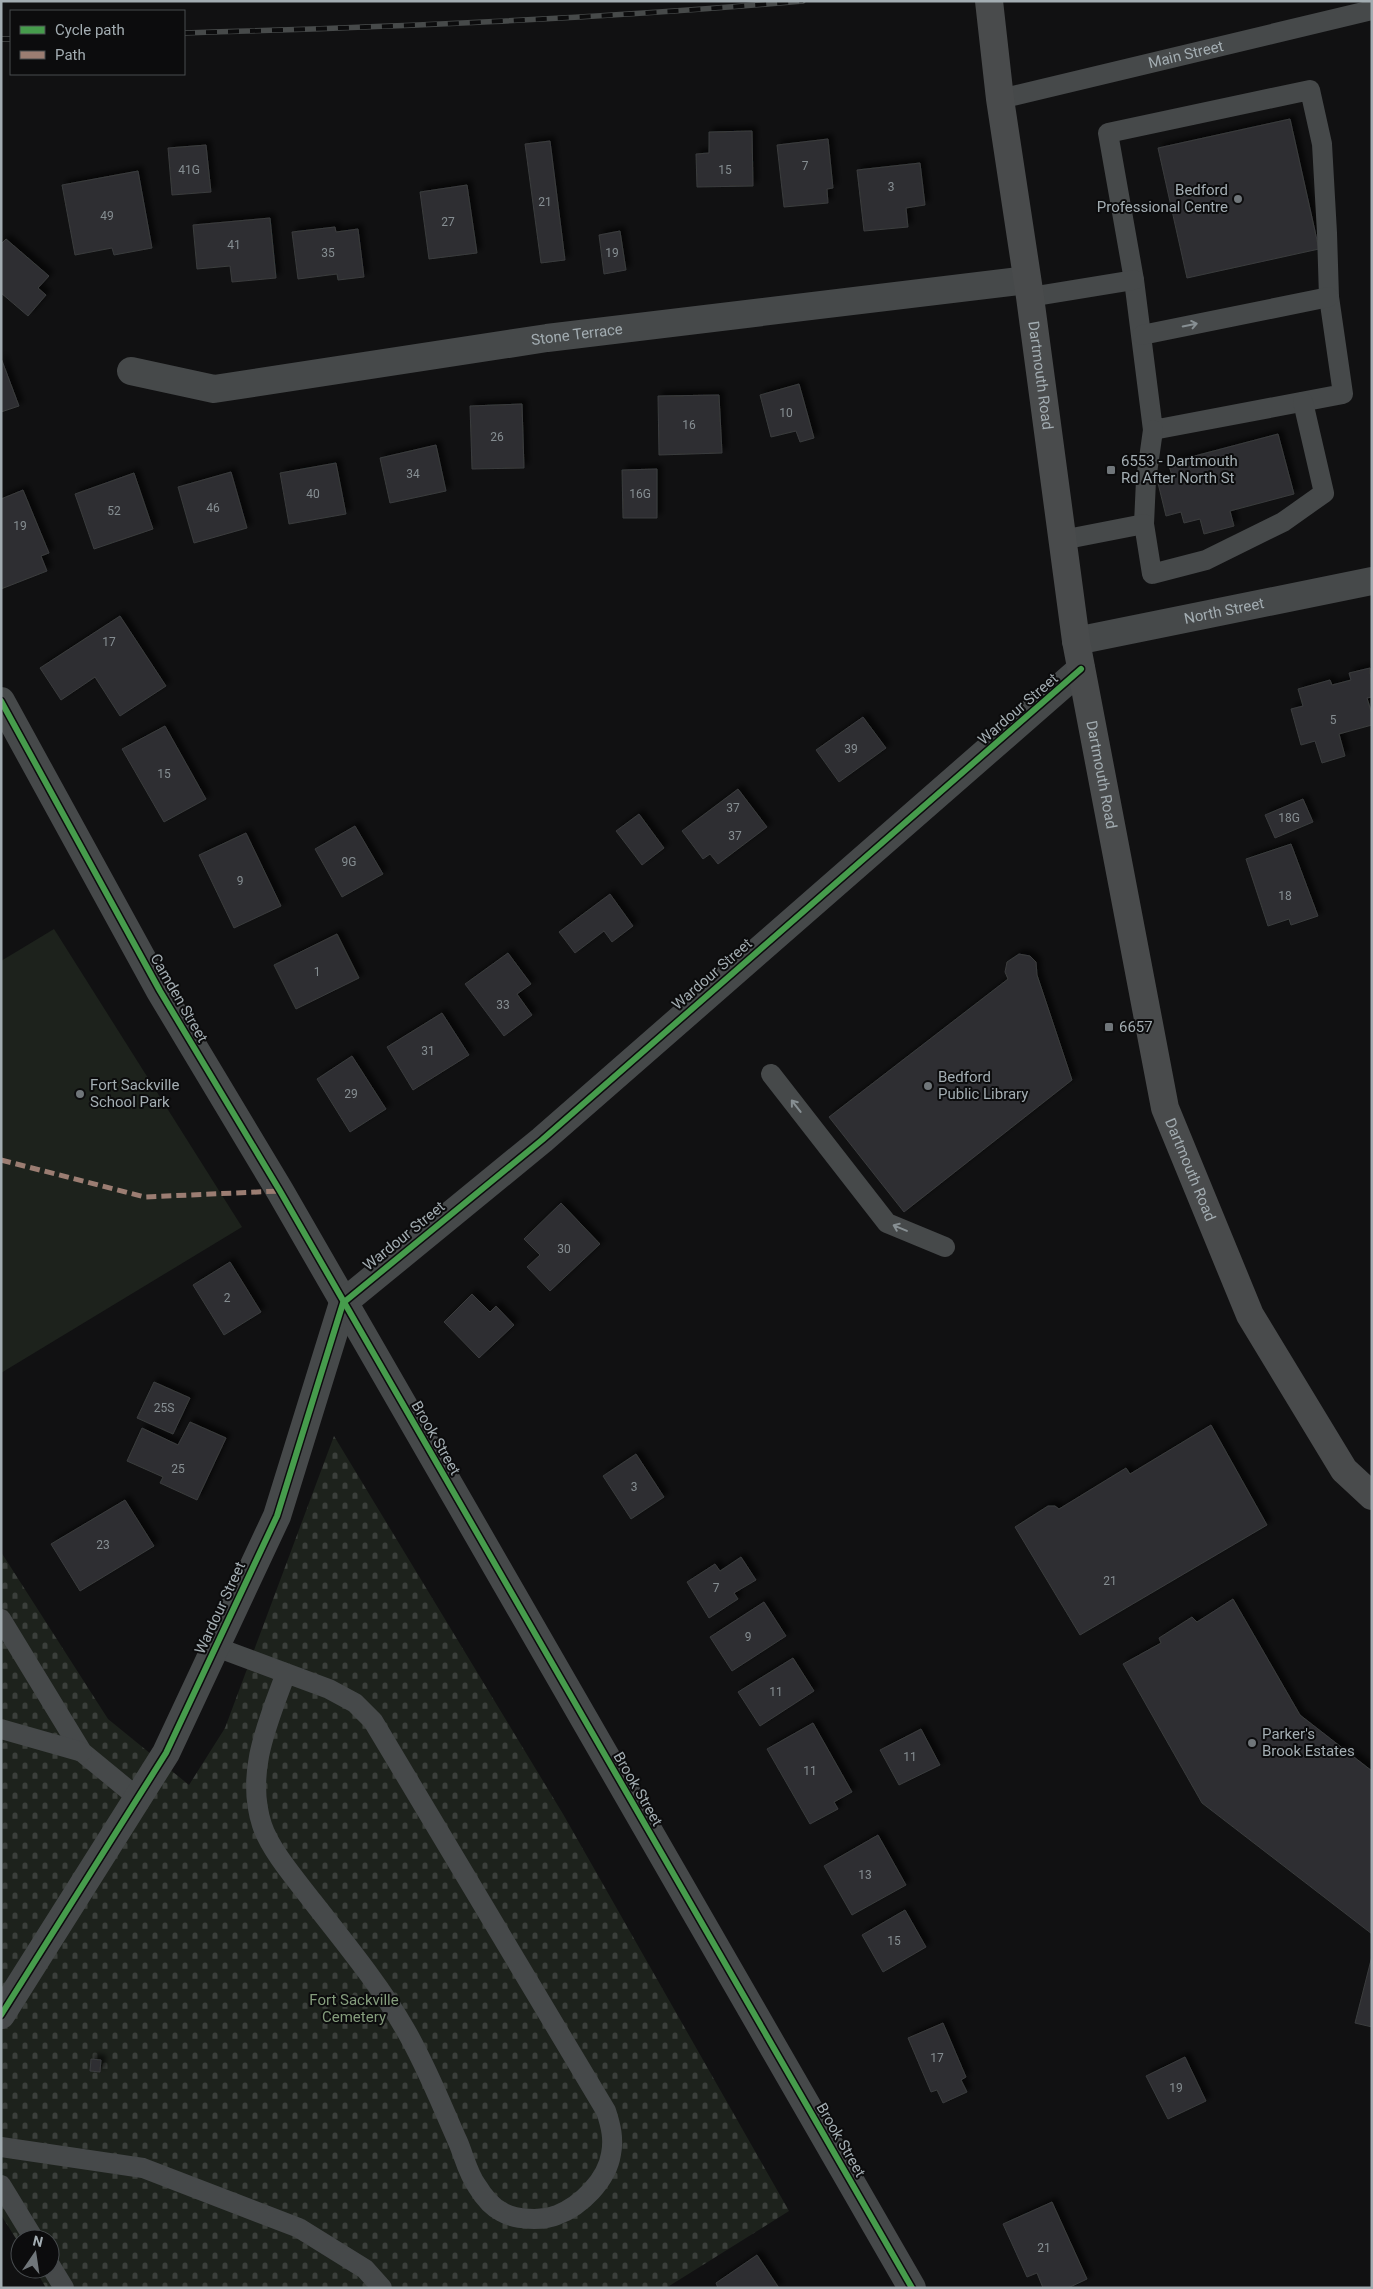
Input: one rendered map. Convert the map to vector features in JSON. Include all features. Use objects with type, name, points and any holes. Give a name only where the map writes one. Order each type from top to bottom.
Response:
[{"type":"main road","name":"Dartmouth Road","points":[[989,1],[1000,99],[1029,289],[1076,641],[1164,1108],[1250,1315],[1344,1470],[1372,1496]]},
{"type":"street","name":"Stone Terrace","points":[[131,372],[214,389],[547,338],[1029,289]]},
{"type":"street","name":"North Street","points":[[1076,641],[1372,581]]},
{"type":"street","name":"Wardour Street","points":[[1,2015],[166,1753],[277,1516],[343,1303],[542,1140],[1081,669]]},
{"type":"street","name":"Camden Street","points":[[1,701],[160,991],[280,1191],[343,1303]]},
{"type":"street","name":"Brook Street","points":[[343,1303],[912,2288]]},
{"type":"lane","name":"Main Street","points":[[1000,99],[1372,10]]},
{"type":"lane","points":[[1153,430],[1343,394],[1328,297],[1327,233],[1322,144],[1310,90],[1108,133],[1134,280],[1153,430],[1146,480],[1144,524],[1152,574],[1206,560],[1284,522],[1324,493],[1303,402]]},
{"type":"lane","points":[[1029,289],[1134,280]]},
{"type":"lane","points":[[1142,335],[1328,297]]},
{"type":"lane","points":[[1062,540],[1144,524]]},
{"type":"lane","points":[[771,1074],[887,1223],[945,1247]]},
{"type":"lane","points":[[1,1619],[82,1752],[138,1798]]},
{"type":"lane","points":[[216,1647],[286,1673],[328,1689],[355,1703],[373,1721],[606,2111],[613,2131],[611,2156],[600,2180],[584,2198],[556,2216],[528,2218],[503,2213],[491,2204],[476,2185],[426,2069],[405,2029],[371,1979],[286,1868],[262,1826],[258,1806],[256,1768],[263,1736],[286,1673]]},
{"type":"lane","points":[[1,1729],[82,1752]]},
{"type":"lane","points":[[1,2147],[143,2168],[299,2228],[365,2269],[382,2288]]},
{"type":"lane","points":[[1,2185],[28,2229]]},
{"type":"green space","name":"Fort Sackville School Park","points":[[54,929],[242,1227],[1,1373],[1,961]]},
{"type":"green space","name":"Fort Sackville Cemetery","points":[[334,1436],[563,1814],[789,2211],[666,2288],[46,2288],[41,2279],[60,2279],[60,2229],[10,2229],[1,2215],[1,1552],[108,1719],[189,1785],[225,1728]]},
{"type":"building","name":"Bedford Professional Centre","points":[[1290,119],[1319,249],[1187,278],[1158,148]]},
{"type":"building","points":[[752,131],[753,186],[697,187],[696,154],[709,153],[709,132]]},
{"type":"building","points":[[828,139],[833,188],[827,189],[828,203],[784,207],[777,145]]},
{"type":"building","points":[[550,141],[565,260],[541,263],[525,144]]},
{"type":"building","points":[[206,145],[211,192],[172,195],[168,148]]},
{"type":"building","points":[[920,163],[925,205],[906,208],[908,227],[864,231],[857,170]]},
{"type":"building","points":[[138,171],[152,248],[114,255],[112,248],[75,255],[62,185]]},
{"type":"building","points":[[467,185],[477,253],[429,259],[420,192]]},
{"type":"building","points":[[270,218],[276,278],[232,282],[230,266],[197,269],[193,225]]},
{"type":"building","points":[[335,227],[336,232],[358,229],[364,277],[338,280],[337,274],[298,279],[292,232]]},
{"type":"building","points":[[620,231],[626,270],[604,274],[599,235]]},
{"type":"building","points":[[6,239],[49,276],[38,288],[46,295],[28,316],[1,293],[1,244]]},
{"type":"building","points":[[1,358],[19,406],[1,412]]},
{"type":"building","points":[[799,384],[814,438],[800,442],[796,431],[771,437],[760,395]]},
{"type":"building","points":[[719,395],[722,453],[659,455],[658,396]]},
{"type":"building","points":[[522,404],[524,468],[472,469],[470,406]]},
{"type":"building","points":[[1278,434],[1294,494],[1230,511],[1234,526],[1204,534],[1200,519],[1184,523],[1181,512],[1166,516],[1157,479],[1172,475],[1168,463]]},
{"type":"building","points":[[436,445],[446,491],[390,503],[380,458]]},
{"type":"building","points":[[336,463],[346,514],[289,524],[280,473]]},
{"type":"building","points":[[657,469],[657,518],[623,518],[622,470]]},
{"type":"building","points":[[231,472],[247,528],[194,543],[178,487]]},
{"type":"building","points":[[134,473],[153,529],[94,549],[75,494]]},
{"type":"building","points":[[23,490],[49,553],[41,556],[47,571],[1,589],[1,499]]},
{"type":"building","points":[[120,616],[166,686],[120,716],[95,677],[61,700],[40,668]]},
{"type":"building","points":[[1370,668],[1372,697],[1367,698],[1372,714],[1372,725],[1339,734],[1345,756],[1322,763],[1315,741],[1301,745],[1291,709],[1303,706],[1298,689],[1330,680],[1332,685],[1351,680],[1349,673]]},
{"type":"building","points":[[863,717],[886,748],[839,782],[816,750]]},
{"type":"building","points":[[165,726],[206,799],[164,822],[122,749]]},
{"type":"building","points":[[738,789],[767,827],[718,864],[710,854],[703,859],[682,831]]},
{"type":"building","points":[[1303,799],[1313,822],[1275,838],[1265,815]]},
{"type":"building","points":[[639,814],[664,848],[642,865],[616,831]]},
{"type":"building","points":[[355,826],[383,874],[342,897],[315,849]]},
{"type":"building","points":[[246,833],[281,906],[234,928],[199,855]]},
{"type":"building","points":[[1291,844],[1318,916],[1291,925],[1289,919],[1268,926],[1246,859]]},
{"type":"building","points":[[610,894],[633,926],[612,942],[604,931],[575,953],[559,932]]},
{"type":"building","points":[[337,934],[359,978],[296,1009],[274,965]]},
{"type":"building","points":[[508,953],[531,984],[517,994],[532,1015],[504,1036],[465,984]]},
{"type":"building","points":[[1019,954],[1030,956],[1036,962],[1037,975],[1072,1080],[904,1212],[829,1117],[1008,979],[1005,972],[1007,962]]},
{"type":"building","points":[[442,1013],[469,1055],[413,1090],[387,1047]]},
{"type":"building","points":[[352,1056],[386,1109],[350,1132],[317,1079]]},
{"type":"building","points":[[561,1203],[600,1244],[550,1291],[527,1267],[540,1255],[524,1239]]},
{"type":"building","points":[[230,1262],[261,1312],[224,1335],[193,1285]]},
{"type":"building","points":[[472,1294],[490,1312],[496,1306],[514,1325],[479,1358],[444,1322]]},
{"type":"building","points":[[154,1382],[190,1398],[173,1434],[137,1418]]},
{"type":"building","points":[[190,1422],[226,1438],[197,1500],[160,1483],[163,1477],[127,1461],[142,1428],[178,1445]]},
{"type":"building","points":[[1211,1425],[1267,1525],[1080,1635],[1015,1527],[1048,1506],[1055,1506],[1059,1509],[1126,1468],[1130,1474]]},
{"type":"building","points":[[636,1454],[664,1497],[631,1519],[603,1476]]},
{"type":"building","points":[[125,1500],[154,1546],[80,1591],[51,1544]]},
{"type":"building","points":[[741,1557],[756,1580],[734,1593],[738,1599],[709,1618],[687,1582],[715,1564],[720,1571]]},
{"type":"building","name":"Parker's Brook Estates","points":[[1233,1599],[1300,1715],[1372,1771],[1372,1934],[1202,1803],[1123,1664],[1161,1643],[1159,1638],[1192,1617],[1197,1622]]},
{"type":"building","points":[[764,1602],[786,1636],[732,1671],[710,1637]]},
{"type":"building","points":[[793,1658],[814,1691],[760,1726],[738,1692]]},
{"type":"building","points":[[813,1723],[852,1792],[834,1802],[838,1809],[810,1824],[767,1749]]},
{"type":"building","points":[[921,1729],[940,1765],[899,1785],[880,1750]]},
{"type":"building","points":[[878,1835],[906,1885],[852,1915],[824,1866]]},
{"type":"building","points":[[905,1910],[926,1947],[883,1972],[862,1935]]},
{"type":"building","points":[[1372,1956],[1372,2027],[1355,2023]]},
{"type":"building","points":[[943,2023],[966,2077],[961,2080],[967,2092],[943,2103],[937,2090],[931,2092],[908,2038]]},
{"type":"building","points":[[1185,2057],[1206,2101],[1168,2119],[1146,2076]]},
{"type":"building","points":[[91,2059],[101,2060],[100,2072],[90,2071]]},
{"type":"building","points":[[1052,2202],[1087,2279],[1068,2288],[1043,2288],[1037,2273],[1027,2277],[1003,2224]]},
{"type":"building","points":[[757,2255],[779,2288],[718,2288],[716,2283]]},
{"type":"railway","points":[[185,33],[494,22],[803,1]]},
{"type":"railway","points":[[1,39],[10,39]]},
{"type":"marked path","points":[[1,1160],[145,1197],[280,1191]]},
{"type":"cycle path","points":[[1,2015],[166,1753],[277,1516],[343,1303],[542,1140],[1081,669]]},
{"type":"cycle path","points":[[1,701],[160,991],[280,1191],[912,2288]]},
{"type":"place","name":"Bedford Professional Centre","points":[[1238,199]]},
{"type":"place","name":"6553 - Dartmouth Rd After North St","points":[[1111,470]]},
{"type":"place","name":"6657","points":[[1109,1027]]},
{"type":"place","name":"Bedford Public Library","points":[[928,1086]]},
{"type":"place","name":"Fort Sackville School Park","points":[[80,1094]]},
{"type":"place","name":"Parker's Brook Estates","points":[[1252,1743]]}]
